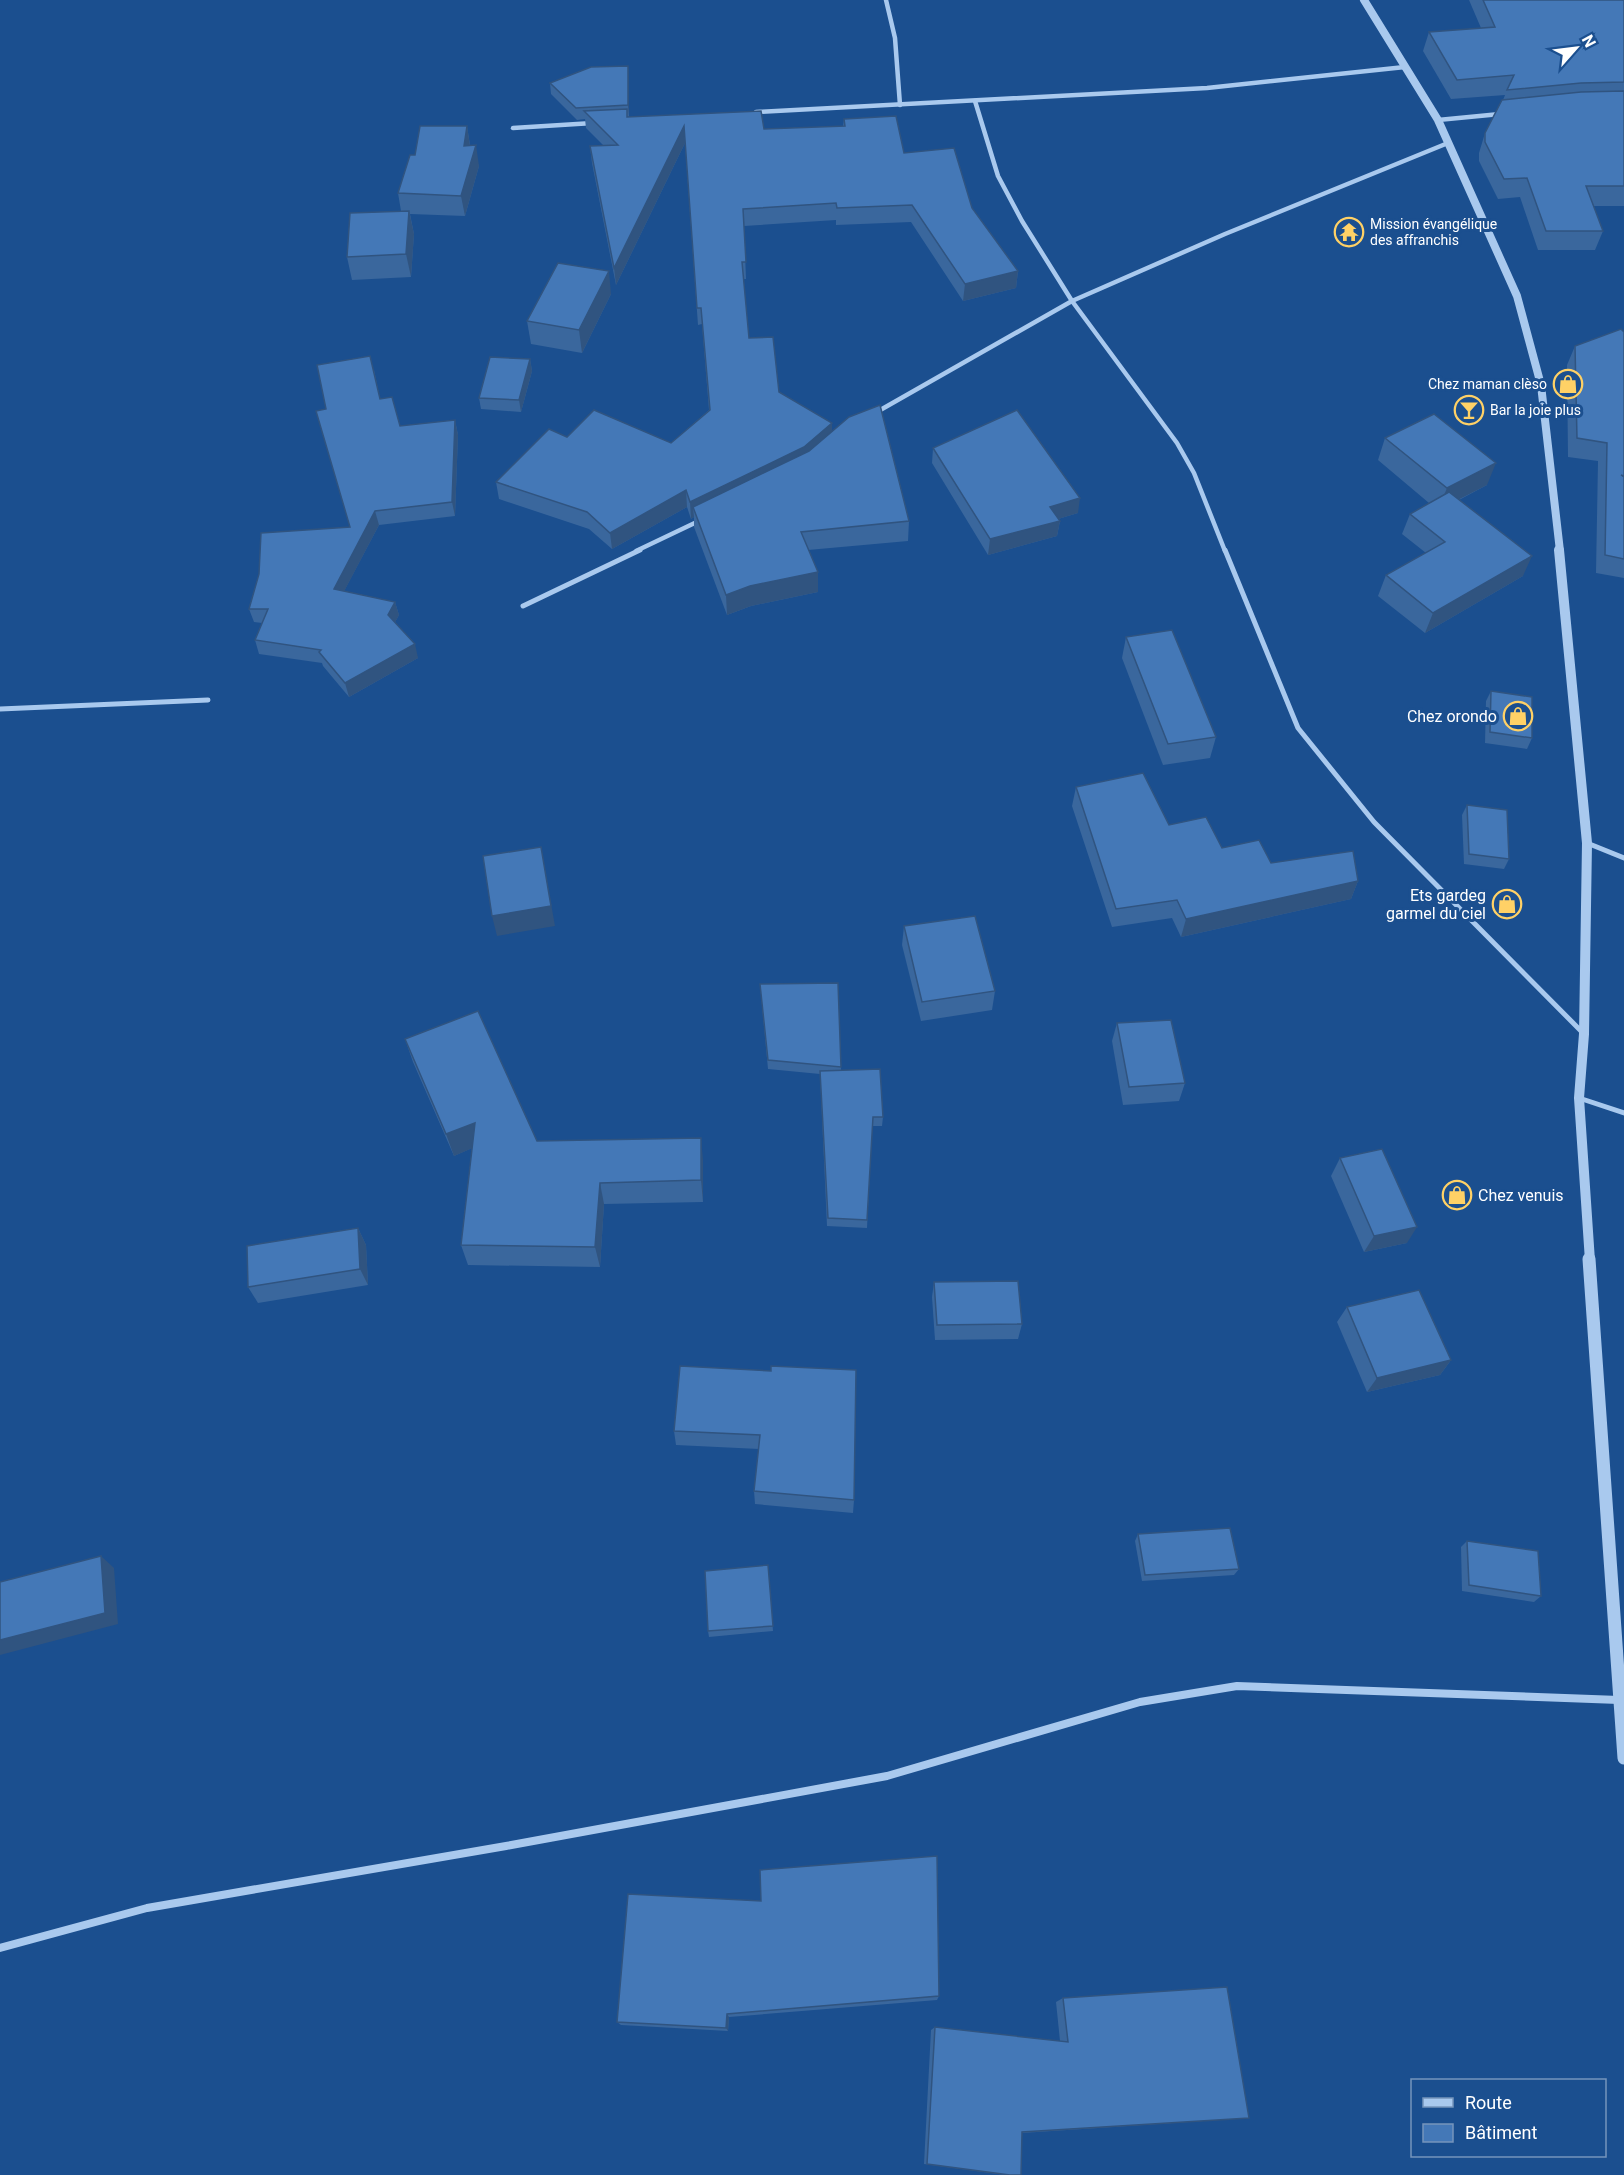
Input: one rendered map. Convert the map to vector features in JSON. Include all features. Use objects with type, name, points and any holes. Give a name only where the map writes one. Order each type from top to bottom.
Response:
[{"type":"street","points":[[886,0],[895,38],[900,105]]},
{"type":"street","points":[[1364,0],[1438,120],[1449,142],[1517,296],[1541,385],[1553,482],[1587,843],[1584,1034],[1579,1098],[1624,1758]]},
{"type":"street","points":[[745,113],[1207,88],[1405,67]]},
{"type":"street","points":[[975,101],[998,176],[1022,221],[1072,302],[1177,443],[1194,473],[1298,728],[1374,822],[1584,1034]]},
{"type":"street","points":[[1438,120],[1506,113]]},
{"type":"street","points":[[513,128],[594,123]]},
{"type":"street","points":[[872,415],[1072,302],[1225,234],[1449,142]]},
{"type":"street","points":[[523,606],[710,515]]},
{"type":"street","points":[[0,709],[208,700]]},
{"type":"street","points":[[1587,843],[1624,858]]},
{"type":"street","points":[[1579,1098],[1624,1113]]},
{"type":"street","points":[[0,1948],[147,1908],[530,1842],[887,1776],[1140,1702],[1238,1686],[1619,1700]]},
{"type":"building","points":[[1483,0],[1624,0],[1624,82],[1581,83],[1507,90],[1514,75],[1457,80],[1429,32],[1495,27]]},
{"type":"building","points":[[628,66],[628,105],[576,108],[550,83],[591,67]]},
{"type":"building","points":[[1624,91],[1624,186],[1586,186],[1603,231],[1546,231],[1527,178],[1504,179],[1485,142],[1485,133],[1502,100],[1581,92]]},
{"type":"building","points":[[627,109],[627,117],[761,111],[764,129],[845,126],[844,119],[896,116],[904,153],[954,148],[972,208],[1018,271],[965,284],[912,205],[837,208],[836,203],[743,209],[746,262],[742,262],[749,338],[773,337],[779,392],[832,423],[804,447],[690,502],[686,490],[610,533],[587,512],[496,482],[549,429],[567,437],[594,410],[671,443],[710,410],[701,308],[697,308],[684,126],[614,268],[590,146],[618,145],[584,111]]},
{"type":"building","points":[[420,126],[467,126],[464,146],[476,145],[461,196],[398,193],[410,155],[415,155]]},
{"type":"building","points":[[409,211],[406,254],[347,257],[350,213]]},
{"type":"building","points":[[558,263],[609,271],[579,330],[527,321]]},
{"type":"building","points":[[1621,329],[1624,332],[1624,476],[1621,475],[1624,477],[1624,559],[1605,555],[1607,443],[1577,438],[1575,346]]},
{"type":"building","points":[[370,356],[380,399],[392,397],[400,426],[455,420],[452,502],[375,511],[334,589],[395,602],[388,615],[415,644],[345,683],[319,652],[321,650],[255,640],[268,609],[249,609],[259,574],[261,533],[350,527],[316,411],[326,409],[317,365]]},
{"type":"building","points":[[490,357],[530,359],[519,400],[479,398]]},
{"type":"building","points":[[880,405],[909,521],[801,532],[818,572],[750,586],[726,595],[693,507],[809,451],[849,417]]},
{"type":"building","points":[[1017,410],[1080,498],[1050,507],[1060,521],[990,539],[933,448]]},
{"type":"building","points":[[1434,414],[1496,463],[1447,488],[1385,438]]},
{"type":"building","points":[[1449,492],[1532,556],[1433,613],[1386,575],[1445,542],[1410,514]]},
{"type":"building","points":[[1172,630],[1216,737],[1168,744],[1126,637]]},
{"type":"building","points":[[1491,691],[1532,697],[1532,738],[1490,732]]},
{"type":"building","points":[[1143,773],[1169,825],[1206,817],[1222,848],[1259,840],[1271,863],[1353,851],[1358,881],[1186,919],[1177,900],[1116,909],[1076,787]]},
{"type":"building","points":[[1467,805],[1507,810],[1509,859],[1469,854]]},
{"type":"building","points":[[541,847],[551,906],[492,916],[483,856]]},
{"type":"building","points":[[975,916],[995,991],[922,1002],[904,926]]},
{"type":"building","points":[[838,983],[841,1067],[768,1060],[760,984]]},
{"type":"building","points":[[478,1011],[537,1141],[701,1138],[701,1180],[600,1183],[595,1247],[461,1245],[475,1123],[446,1134],[405,1039]]},
{"type":"building","points":[[1171,1020],[1185,1083],[1129,1087],[1117,1023]]},
{"type":"building","points":[[880,1069],[883,1117],[873,1117],[867,1220],[828,1218],[820,1071]]},
{"type":"building","points":[[1382,1149],[1417,1227],[1374,1236],[1340,1158]]},
{"type":"building","points":[[358,1228],[360,1269],[248,1287],[247,1246]]},
{"type":"building","points":[[1018,1281],[1022,1324],[937,1325],[934,1282]]},
{"type":"building","points":[[1419,1290],[1451,1360],[1377,1378],[1347,1307]]},
{"type":"building","points":[[680,1366],[771,1371],[771,1366],[856,1370],[854,1500],[754,1491],[760,1435],[674,1431]]},
{"type":"building","points":[[1230,1528],[1239,1569],[1145,1575],[1138,1534]]},
{"type":"building","points":[[1467,1541],[1538,1551],[1541,1596],[1469,1585]]},
{"type":"building","points":[[101,1556],[105,1613],[0,1640],[0,1582]]},
{"type":"building","points":[[768,1565],[773,1626],[708,1631],[705,1571]]},
{"type":"building","points":[[937,1856],[939,1996],[727,2014],[726,2028],[617,2022],[628,1894],[761,1901],[760,1870]]},
{"type":"building","points":[[1227,1987],[1249,2118],[1022,2132],[1021,2175],[927,2164],[935,2027],[1068,2042],[1063,1998]]},
{"type":"place","name":"Mission évangélique des affranchis","points":[[1349,232]]},
{"type":"place","name":"Chez maman clèso","points":[[1568,384]]},
{"type":"place","name":"Bar la joie plus","points":[[1469,410]]},
{"type":"place","name":"Chez orondo","points":[[1518,716]]},
{"type":"place","name":"Ets gardeg garmel du ciel","points":[[1507,904]]},
{"type":"place","name":"Chez venuis","points":[[1457,1195]]}]
